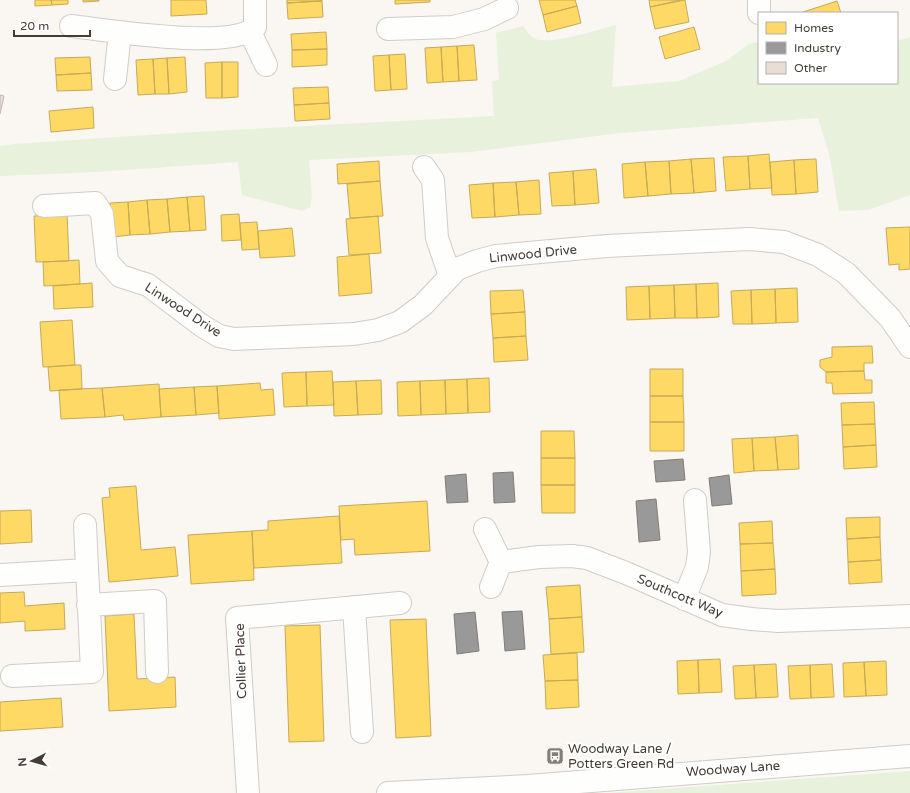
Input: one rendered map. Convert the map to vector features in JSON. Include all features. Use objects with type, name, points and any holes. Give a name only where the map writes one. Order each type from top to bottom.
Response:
[{"type":"street","points":[[71,26],[120,32],[210,39],[250,32],[255,27],[255,0]]},
{"type":"street","points":[[759,0],[759,12]]},
{"type":"street","points":[[388,29],[453,27],[482,10],[507,8]]},
{"type":"street","points":[[115,79],[120,32]]},
{"type":"street","points":[[250,32],[266,65]]},
{"type":"street","points":[[424,167],[433,180],[437,238],[450,276]]},
{"type":"street","name":"Linwood Drive","points":[[44,206],[95,203],[102,214],[107,261],[120,276],[148,285],[219,336],[234,339],[354,334],[378,330],[400,322],[423,304],[457,270],[477,261],[496,256],[607,246],[701,240],[749,239],[784,242],[818,255],[846,273],[890,318],[910,347]]},
{"type":"street","points":[[684,599],[698,567],[695,500]]},
{"type":"street","points":[[12,676],[92,672],[85,525]]},
{"type":"street","points":[[485,530],[501,562],[491,587]]},
{"type":"street","name":"Southcott Way","points":[[501,562],[546,557],[572,556],[587,558],[626,573],[722,615],[751,619],[778,621],[910,616]]},
{"type":"street","points":[[0,574],[87,570]]},
{"type":"street","points":[[89,612],[155,601],[157,672]]},
{"type":"street","name":"Collier Place","points":[[248,793],[237,618],[400,603]]},
{"type":"street","points":[[354,607],[362,732]]},
{"type":"street","name":"Woodway Lane","points":[[388,793],[452,792],[910,756]]},
{"type":"green space","points":[[616,25],[612,87],[679,81],[726,61],[749,44],[758,42],[758,84],[898,84],[898,41],[910,37],[910,195],[868,210],[839,211],[829,153],[818,118],[620,133],[471,152],[309,160],[312,196],[310,207],[302,211],[242,195],[238,162],[96,172],[0,176],[0,146],[15,144],[177,133],[494,116],[492,81],[499,80],[496,33],[523,26],[532,37],[539,40],[556,40],[577,36]]},
{"type":"green space","points":[[910,771],[910,793],[608,793]]},
{"type":"building: Homes","points":[[35,0],[51,0],[52,5],[35,6]]},
{"type":"building: Homes","points":[[51,0],[68,0],[68,4],[52,5]]},
{"type":"building: Homes","points":[[83,0],[99,0],[99,1],[83,2]]},
{"type":"building: Homes","points":[[171,0],[206,0],[207,14],[171,16]]},
{"type":"building: Homes","points":[[287,0],[322,0],[322,1],[287,3]]},
{"type":"building: Homes","points":[[395,0],[430,0],[430,2],[395,4]]},
{"type":"building: Homes","points":[[539,0],[575,0],[577,6],[543,15]]},
{"type":"building: Homes","points":[[649,0],[681,0],[650,7]]},
{"type":"building: Homes","points":[[685,0],[689,22],[655,29],[650,7]]},
{"type":"building: Homes","points":[[322,1],[323,17],[288,19],[287,3]]},
{"type":"building: Homes","points":[[837,1],[841,12],[803,12]]},
{"type":"building: Homes","points":[[577,6],[581,23],[547,32],[543,15]]},
{"type":"building: Homes","points":[[694,27],[700,49],[665,59],[659,37]]},
{"type":"building: Homes","points":[[326,32],[327,49],[292,50],[291,34]]},
{"type":"building: Homes","points":[[474,45],[477,80],[459,81],[457,46]]},
{"type":"building: Homes","points":[[457,46],[459,81],[443,82],[441,47]]},
{"type":"building: Homes","points":[[441,47],[443,82],[427,83],[425,48]]},
{"type":"building: Homes","points":[[327,49],[327,65],[292,67],[292,50]]},
{"type":"building: Homes","points":[[405,54],[407,89],[391,90],[389,55]]},
{"type":"building: Homes","points":[[389,55],[391,90],[375,91],[373,56]]},
{"type":"building: Homes","points":[[90,57],[91,73],[56,75],[55,58]]},
{"type":"building: Homes","points":[[185,57],[187,92],[169,94],[167,58]]},
{"type":"building: Homes","points":[[167,58],[169,94],[155,94],[153,59]]},
{"type":"building: Homes","points":[[153,59],[155,94],[138,95],[136,60]]},
{"type":"building: Homes","points":[[222,62],[222,98],[206,98],[205,63]]},
{"type":"building: Homes","points":[[222,62],[238,62],[238,97],[222,98]]},
{"type":"building: Homes","points":[[91,73],[92,90],[57,91],[56,75]]},
{"type":"building: Homes","points":[[328,87],[329,103],[294,105],[293,88]]},
{"type":"building: Homes","points":[[329,103],[330,119],[295,121],[294,105]]},
{"type":"building: Homes","points":[[93,107],[94,128],[51,132],[49,111]]},
{"type":"building: Homes","points":[[769,154],[772,188],[750,189],[748,156]]},
{"type":"building: Homes","points":[[748,156],[750,189],[726,191],[723,157]]},
{"type":"building: Homes","points":[[714,158],[716,191],[694,193],[691,159]]},
{"type":"building: Homes","points":[[691,159],[694,193],[671,194],[669,161]]},
{"type":"building: Homes","points":[[816,159],[818,192],[796,194],[794,160]]},
{"type":"building: Homes","points":[[794,160],[796,194],[772,195],[770,162]]},
{"type":"building: Homes","points":[[379,161],[380,181],[338,184],[337,164]]},
{"type":"building: Homes","points":[[669,161],[671,194],[648,196],[645,162]]},
{"type":"building: Homes","points":[[645,162],[648,196],[624,198],[622,164]]},
{"type":"building: Homes","points":[[596,169],[599,203],[575,205],[573,171]]},
{"type":"building: Homes","points":[[573,171],[575,205],[552,206],[549,173]]},
{"type":"building: Homes","points":[[539,180],[541,214],[519,215],[516,182]]},
{"type":"building: Homes","points":[[380,181],[383,216],[350,218],[347,184]]},
{"type":"building: Homes","points":[[516,182],[519,215],[495,217],[493,183]]},
{"type":"building: Homes","points":[[493,183],[495,217],[472,218],[469,185]]},
{"type":"building: Homes","points":[[204,196],[206,230],[190,231],[187,197]]},
{"type":"building: Homes","points":[[187,197],[190,231],[170,232],[167,199]]},
{"type":"building: Homes","points":[[167,199],[170,232],[150,234],[147,200]]},
{"type":"building: Homes","points":[[147,200],[150,234],[130,235],[128,202]]},
{"type":"building: Homes","points":[[128,202],[130,235],[113,237],[110,203]]},
{"type":"building: Homes","points":[[67,214],[69,261],[36,262],[34,216]]},
{"type":"building: Homes","points":[[239,214],[241,240],[222,241],[221,215]]},
{"type":"building: Homes","points":[[378,216],[381,253],[349,255],[346,219]]},
{"type":"building: Homes","points":[[257,222],[259,249],[242,250],[240,223]]},
{"type":"building: Homes","points":[[910,227],[910,269],[899,270],[899,264],[889,265],[886,228]]},
{"type":"building: Homes","points":[[292,228],[295,256],[260,258],[258,231]]},
{"type":"building: Homes","points":[[369,254],[372,293],[339,296],[337,257]]},
{"type":"building: Homes","points":[[79,260],[80,284],[44,286],[43,262]]},
{"type":"building: Homes","points":[[92,283],[93,307],[54,309],[53,286]]},
{"type":"building: Homes","points":[[718,283],[719,317],[697,318],[696,284]]},
{"type":"building: Homes","points":[[696,284],[697,318],[675,318],[674,285]]},
{"type":"building: Homes","points":[[674,285],[675,318],[650,319],[649,286]]},
{"type":"building: Homes","points":[[649,286],[650,319],[627,320],[626,287]]},
{"type":"building: Homes","points":[[797,288],[798,322],[776,323],[775,289]]},
{"type":"building: Homes","points":[[775,289],[776,323],[752,324],[751,290]]},
{"type":"building: Homes","points":[[523,290],[525,312],[491,314],[490,291]]},
{"type":"building: Homes","points":[[751,290],[752,324],[733,324],[731,291]]},
{"type":"building: Homes","points":[[525,312],[526,336],[493,338],[491,314]]},
{"type":"building: Homes","points":[[72,320],[75,365],[43,367],[40,322]]},
{"type":"building: Homes","points":[[526,336],[528,360],[494,362],[493,338]]},
{"type":"building: Homes","points":[[872,346],[873,363],[864,363],[864,371],[826,372],[820,367],[820,360],[832,357],[832,347]]},
{"type":"building: Homes","points":[[81,365],[82,389],[50,391],[48,367]]},
{"type":"building: Homes","points":[[650,369],[683,369],[683,396],[650,396]]},
{"type":"building: Homes","points":[[332,371],[334,405],[307,406],[306,372]]},
{"type":"building: Homes","points":[[864,371],[865,380],[872,380],[872,393],[833,394],[832,383],[826,383],[826,372]]},
{"type":"building: Homes","points":[[306,372],[307,406],[284,407],[282,373]]},
{"type":"building: Homes","points":[[489,378],[490,412],[468,413],[467,379]]},
{"type":"building: Homes","points":[[467,379],[468,413],[446,414],[445,380]]},
{"type":"building: Homes","points":[[381,380],[382,414],[358,415],[356,381]]},
{"type":"building: Homes","points":[[445,380],[446,414],[421,415],[420,381]]},
{"type":"building: Homes","points":[[356,381],[358,415],[334,416],[333,382]]},
{"type":"building: Homes","points":[[420,381],[421,415],[398,416],[397,382]]},
{"type":"building: Homes","points":[[260,383],[261,390],[273,389],[275,415],[219,419],[217,386]]},
{"type":"building: Homes","points":[[159,384],[161,417],[124,420],[123,415],[105,417],[102,388]]},
{"type":"building: Homes","points":[[217,386],[219,413],[196,415],[194,387]]},
{"type":"building: Homes","points":[[194,387],[196,415],[161,417],[159,389]]},
{"type":"building: Homes","points":[[102,388],[105,417],[61,419],[59,390]]},
{"type":"building: Homes","points":[[650,396],[683,396],[684,422],[650,422]]},
{"type":"building: Homes","points":[[874,402],[875,424],[842,425],[841,403]]},
{"type":"building: Homes","points":[[650,422],[684,422],[684,451],[650,451]]},
{"type":"building: Homes","points":[[875,424],[876,445],[843,447],[842,425]]},
{"type":"building: Homes","points":[[541,431],[574,431],[575,458],[541,458]]},
{"type":"building: Homes","points":[[798,435],[799,469],[778,470],[775,437]]},
{"type":"building: Homes","points":[[775,437],[778,470],[754,471],[752,438]]},
{"type":"building: Homes","points":[[752,438],[754,471],[734,473],[732,439]]},
{"type":"building: Homes","points":[[876,445],[877,467],[844,469],[843,447]]},
{"type":"building: Homes","points":[[541,458],[575,458],[575,485],[541,485]]},
{"type":"building: Homes","points":[[541,485],[575,485],[575,513],[542,513]]},
{"type":"building: Homes","points":[[136,486],[141,550],[175,547],[178,576],[109,582],[102,498],[110,497],[109,488]]},
{"type":"building: Homes","points":[[427,501],[430,551],[355,555],[354,539],[341,540],[339,506]]},
{"type":"building: Homes","points":[[31,510],[32,542],[0,544],[0,511]]},
{"type":"building: Homes","points":[[339,516],[342,563],[254,568],[252,531],[268,530],[268,521]]},
{"type":"building: Homes","points":[[880,517],[880,537],[847,539],[846,518]]},
{"type":"building: Homes","points":[[772,521],[773,543],[740,544],[739,523]]},
{"type":"building: Homes","points":[[252,531],[254,580],[191,584],[188,535]]},
{"type":"building: Homes","points":[[880,537],[881,560],[848,562],[847,539]]},
{"type":"building: Homes","points":[[773,543],[775,569],[741,571],[740,544]]},
{"type":"building: Homes","points":[[881,560],[882,582],[849,584],[848,562]]},
{"type":"building: Homes","points":[[775,569],[776,594],[742,596],[741,571]]},
{"type":"building: Homes","points":[[580,585],[582,617],[549,619],[546,587]]},
{"type":"building: Homes","points":[[24,592],[25,606],[64,603],[65,629],[25,631],[25,621],[0,623],[0,593]]},
{"type":"building: Homes","points":[[134,614],[137,679],[175,677],[176,707],[109,711],[105,616]]},
{"type":"building: Homes","points":[[582,617],[584,652],[551,654],[549,619]]},
{"type":"building: Homes","points":[[426,619],[431,736],[396,738],[390,620]]},
{"type":"building: Homes","points":[[320,625],[324,741],[289,742],[285,626]]},
{"type":"building: Homes","points":[[577,653],[578,680],[545,681],[543,655]]},
{"type":"building: Homes","points":[[720,659],[722,692],[699,693],[698,660]]},
{"type":"building: Homes","points":[[698,660],[699,693],[678,694],[677,661]]},
{"type":"building: Homes","points":[[886,661],[887,695],[866,696],[864,662]]},
{"type":"building: Homes","points":[[864,662],[866,696],[844,697],[843,663]]},
{"type":"building: Homes","points":[[776,664],[778,697],[756,698],[754,665]]},
{"type":"building: Homes","points":[[832,664],[834,697],[811,698],[810,665]]},
{"type":"building: Homes","points":[[754,665],[756,698],[735,699],[733,666]]},
{"type":"building: Homes","points":[[810,665],[811,698],[790,699],[788,666]]},
{"type":"building: Homes","points":[[578,680],[579,707],[546,709],[545,681]]},
{"type":"building: Homes","points":[[61,698],[63,727],[0,731],[0,702]]},
{"type":"building: Industry","points":[[683,459],[685,480],[656,482],[654,461]]},
{"type":"building: Industry","points":[[513,472],[515,502],[494,503],[493,473]]},
{"type":"building: Industry","points":[[466,474],[468,502],[447,503],[445,476]]},
{"type":"building: Industry","points":[[729,475],[732,504],[712,506],[709,478]]},
{"type":"building: Industry","points":[[656,499],[660,540],[639,542],[636,501]]},
{"type":"building: Industry","points":[[522,611],[525,649],[505,651],[502,612]]},
{"type":"building: Industry","points":[[475,612],[479,651],[457,654],[454,614]]},
{"type":"building: Other","points":[[0,95],[4,96],[0,114]]},
{"type":"place","name":"Woodway Lane / Potters Green Rd","points":[[555,756]]}]
